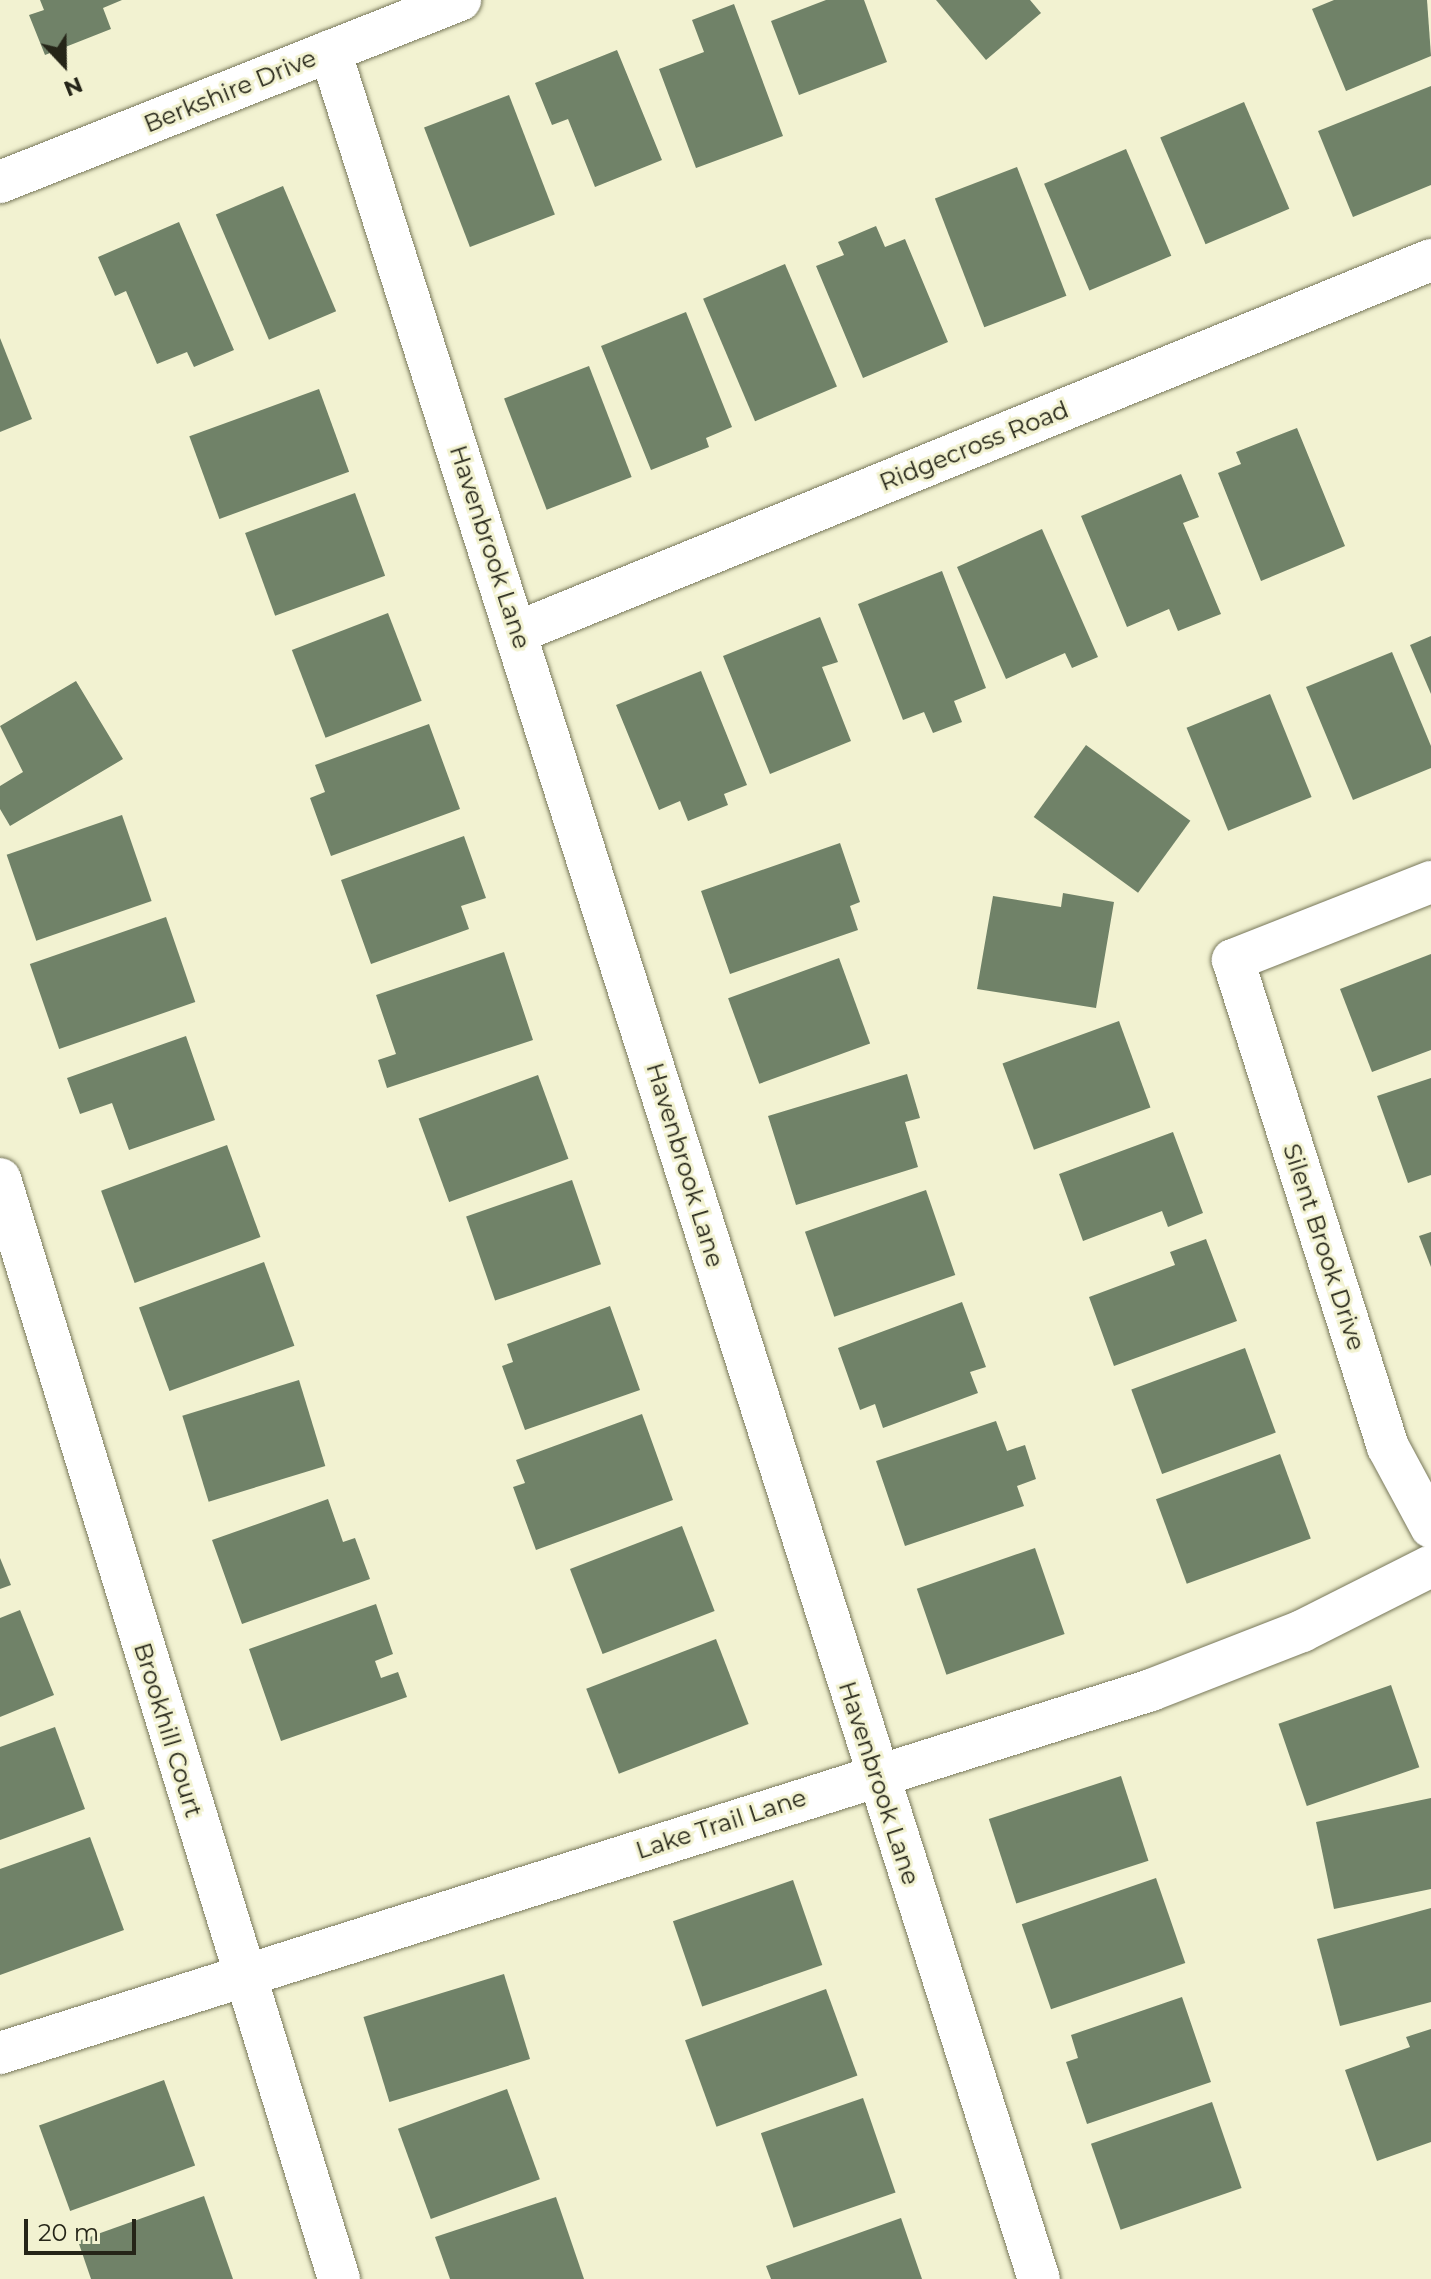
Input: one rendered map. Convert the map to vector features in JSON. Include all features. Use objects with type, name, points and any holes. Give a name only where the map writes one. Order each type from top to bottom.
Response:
[{"type":"street","name":"Berkshire Drive","points":[[0,182],[460,0]]},
{"type":"street","name":"Havenbrook Lane","points":[[330,51],[518,632],[876,1775],[1039,2279]]},
{"type":"street","name":"Ridgecross Road","points":[[518,632],[1431,260]]},
{"type":"street","name":"Silent Brook Drive","points":[[1431,882],[1233,960],[1388,1447],[1431,1527]]},
{"type":"street","name":"Brookhill Court","points":[[0,1179],[243,1976],[339,2279]]},
{"type":"street","name":"Lake Trail Lane","points":[[0,2053],[1151,1690],[1302,1631],[1431,1566]]},
{"type":"building","points":[[40,0],[122,0],[103,8],[111,29],[45,55],[29,15],[44,10]]},
{"type":"building","points":[[826,0],[864,0],[887,62],[799,95],[771,21]]},
{"type":"building","points":[[936,0],[1030,0],[1041,13],[986,60]]},
{"type":"building","points":[[1334,0],[1427,0],[1431,56],[1346,91],[1312,9]]},
{"type":"building","points":[[734,4],[783,136],[696,168],[659,69],[704,52],[692,20]]},
{"type":"building","points":[[617,50],[662,160],[595,187],[568,119],[552,125],[535,83]]},
{"type":"building","points":[[1431,86],[1431,185],[1353,217],[1318,131]]},
{"type":"building","points":[[509,95],[555,214],[470,247],[424,128]]},
{"type":"building","points":[[1244,102],[1289,209],[1206,244],[1160,138]]},
{"type":"building","points":[[1126,149],[1171,256],[1089,291],[1044,184]]},
{"type":"building","points":[[1017,167],[1066,296],[984,327],[935,199]]},
{"type":"building","points":[[283,186],[336,311],[269,340],[216,215]]},
{"type":"building","points":[[179,222],[234,350],[194,367],[187,352],[157,364],[126,291],[115,296],[98,257]]},
{"type":"building","points":[[876,226],[885,247],[905,239],[948,342],[863,378],[816,266],[844,255],[838,242]]},
{"type":"building","points":[[785,264],[837,386],[755,421],[703,299]]},
{"type":"building","points":[[686,312],[732,427],[706,438],[709,447],[651,470],[601,346]]},
{"type":"building","points":[[0,338],[32,419],[0,432]]},
{"type":"building","points":[[589,366],[632,477],[547,510],[504,399]]},
{"type":"building","points":[[319,389],[349,472],[219,519],[189,436]]},
{"type":"building","points":[[1297,428],[1345,546],[1261,581],[1218,473],[1241,464],[1236,452]]},
{"type":"building","points":[[1181,474],[1199,517],[1183,523],[1221,614],[1178,631],[1169,609],[1127,627],[1081,516]]},
{"type":"building","points":[[355,493],[385,576],[275,616],[245,533]]},
{"type":"building","points":[[1042,529],[1098,657],[1072,668],[1065,653],[1006,679],[957,567]]},
{"type":"building","points":[[942,571],[986,688],[954,701],[962,722],[933,733],[924,712],[903,720],[858,604]]},
{"type":"building","points":[[388,613],[422,701],[326,738],[292,650]]},
{"type":"building","points":[[820,617],[838,662],[822,667],[851,741],[770,774],[723,656]]},
{"type":"building","points":[[1431,636],[1431,694],[1410,645]]},
{"type":"building","points":[[1392,652],[1431,746],[1431,768],[1353,800],[1306,687]]},
{"type":"building","points":[[701,671],[747,785],[724,794],[728,805],[688,821],[680,801],[659,810],[616,705]]},
{"type":"building","points":[[76,681],[123,759],[10,826],[0,809],[0,786],[23,772],[0,726]]},
{"type":"building","points":[[1270,694],[1312,797],[1228,831],[1187,728]]},
{"type":"building","points":[[429,724],[460,809],[331,856],[310,798],[325,792],[315,765]]},
{"type":"building","points":[[1086,745],[1190,821],[1138,893],[1034,817]]},
{"type":"building","points":[[122,815],[152,901],[36,941],[7,855]]},
{"type":"building","points":[[464,836],[486,898],[461,906],[469,929],[371,964],[341,880]]},
{"type":"building","points":[[840,843],[860,902],[850,906],[858,930],[730,974],[701,891]]},
{"type":"building","points":[[1063,893],[1114,902],[1096,1008],[977,989],[993,896],[1061,907]]},
{"type":"building","points":[[166,917],[195,1002],[59,1049],[30,964]]},
{"type":"building","points":[[504,952],[533,1040],[387,1088],[378,1060],[396,1054],[376,995]]},
{"type":"building","points":[[1431,954],[1431,1050],[1372,1072],[1340,989]]},
{"type":"building","points":[[839,958],[870,1044],[759,1084],[728,998]]},
{"type":"building","points":[[1119,1021],[1150,1107],[1034,1150],[1002,1063]]},
{"type":"building","points":[[186,1036],[215,1120],[129,1150],[112,1103],[80,1114],[67,1078]]},
{"type":"building","points":[[907,1074],[920,1118],[905,1122],[918,1167],[796,1205],[768,1116]]},
{"type":"building","points":[[538,1075],[568,1159],[449,1202],[419,1118]]},
{"type":"building","points":[[1431,1078],[1431,1175],[1408,1183],[1377,1096]]},
{"type":"building","points":[[1173,1132],[1203,1213],[1168,1227],[1162,1211],[1083,1241],[1059,1174]]},
{"type":"building","points":[[227,1145],[261,1237],[135,1283],[101,1191]]},
{"type":"building","points":[[572,1180],[601,1264],[495,1301],[466,1216]]},
{"type":"building","points":[[926,1190],[955,1275],[834,1317],[805,1232]]},
{"type":"building","points":[[1431,1232],[1431,1267],[1419,1236]]},
{"type":"building","points":[[1206,1239],[1237,1321],[1114,1366],[1089,1297],[1175,1265],[1170,1252]]},
{"type":"building","points":[[264,1262],[294,1346],[169,1391],[139,1307]]},
{"type":"building","points":[[962,1302],[986,1367],[970,1372],[978,1393],[883,1428],[875,1404],[860,1410],[838,1348]]},
{"type":"building","points":[[610,1306],[640,1390],[525,1430],[502,1366],[513,1362],[507,1344]]},
{"type":"building","points":[[1245,1348],[1276,1433],[1162,1474],[1131,1389]]},
{"type":"building","points":[[299,1380],[325,1466],[209,1502],[182,1416]]},
{"type":"building","points":[[642,1414],[673,1500],[536,1550],[513,1487],[525,1483],[516,1460]]},
{"type":"building","points":[[996,1421],[1007,1451],[1025,1445],[1036,1479],[1017,1486],[1024,1506],[905,1546],[876,1461]]},
{"type":"building","points":[[1280,1454],[1311,1539],[1187,1584],[1156,1499]]},
{"type":"building","points":[[328,1499],[343,1542],[355,1538],[370,1579],[242,1624],[212,1540]]},
{"type":"building","points":[[682,1526],[715,1611],[603,1654],[570,1569]]},
{"type":"building","points":[[1035,1548],[1065,1634],[946,1675],[917,1589]]},
{"type":"building","points":[[0,1558],[11,1585],[0,1589]]},
{"type":"building","points":[[376,1604],[393,1654],[375,1661],[381,1678],[398,1672],[407,1697],[281,1741],[249,1649]]},
{"type":"building","points":[[20,1610],[54,1695],[0,1717],[0,1618]]},
{"type":"building","points":[[716,1639],[749,1724],[619,1774],[586,1689]]},
{"type":"building","points":[[1391,1685],[1419,1767],[1307,1806],[1278,1724]]},
{"type":"building","points":[[55,1727],[85,1809],[0,1840],[0,1747]]},
{"type":"building","points":[[1121,1776],[1149,1861],[1016,1904],[989,1819]]},
{"type":"building","points":[[1431,1798],[1431,1889],[1334,1909],[1316,1822]]},
{"type":"building","points":[[90,1837],[124,1930],[0,1975],[0,1869]]},
{"type":"building","points":[[1156,1878],[1185,1963],[1051,2009],[1022,1924]]},
{"type":"building","points":[[793,1880],[822,1965],[702,2006],[673,1921]]},
{"type":"building","points":[[1431,1908],[1431,2002],[1340,2026],[1317,1939]]},
{"type":"building","points":[[504,1974],[530,2059],[389,2102],[363,2017]]},
{"type":"building","points":[[826,1989],[857,2075],[717,2127],[685,2040]]},
{"type":"building","points":[[1182,1997],[1211,2082],[1087,2124],[1066,2062],[1078,2058],[1071,2035]]},
{"type":"building","points":[[1431,2029],[1431,2142],[1377,2161],[1345,2070],[1410,2047],[1406,2037]]},
{"type":"building","points":[[164,2080],[195,2166],[70,2211],[39,2125]]},
{"type":"building","points":[[507,2089],[540,2179],[431,2219],[398,2129]]},
{"type":"building","points":[[863,2098],[896,2193],[793,2228],[761,2133]]},
{"type":"building","points":[[1212,2102],[1242,2188],[1121,2230],[1091,2144]]},
{"type":"building","points":[[204,2196],[233,2279],[91,2279],[78,2241]]},
{"type":"building","points":[[556,2197],[584,2279],[450,2279],[435,2237]]},
{"type":"building","points":[[901,2218],[922,2279],[771,2279],[766,2266]]}]
